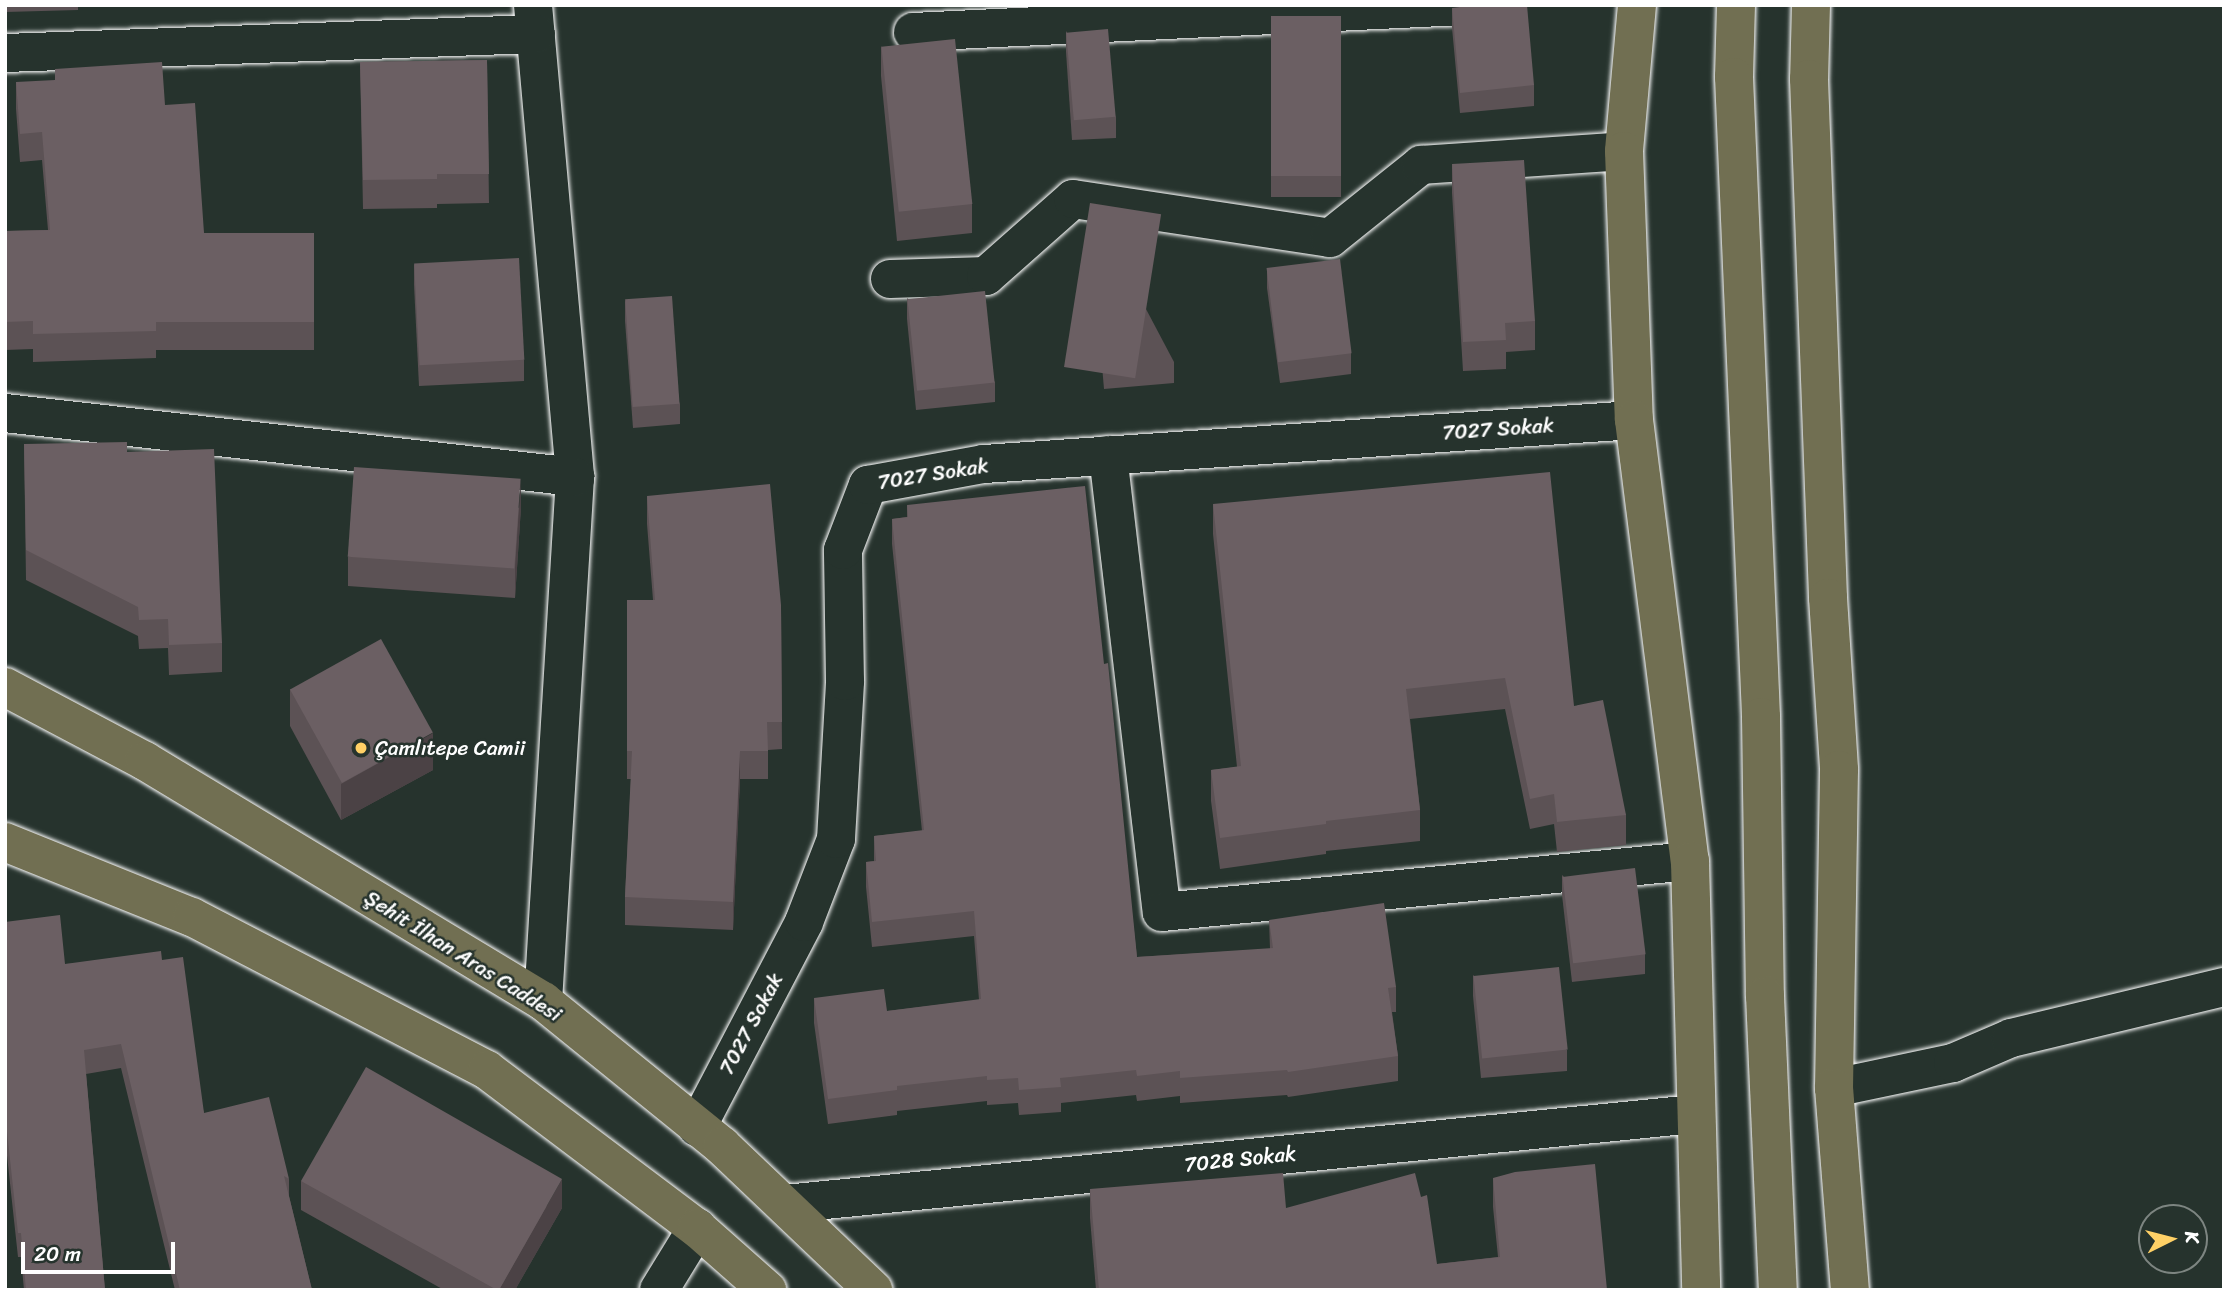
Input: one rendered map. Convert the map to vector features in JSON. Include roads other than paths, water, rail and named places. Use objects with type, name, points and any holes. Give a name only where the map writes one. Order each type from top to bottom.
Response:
[{"type":"main road","points":[[1637,5],[1624,151],[1634,420],[1690,861],[1701,1290]]},
{"type":"main road","points":[[1736,5],[1734,77],[1761,717],[1765,996],[1778,1290]]},
{"type":"main road","points":[[1811,5],[1809,79],[1828,585],[1839,770],[1834,1088],[1850,1290]]},
{"type":"main road","name":"Şehit İlhan Aras Caddesi","points":[[5,687],[145,761],[543,1001],[697,1126],[785,1204],[873,1290]]},
{"type":"main road","points":[[5,842],[192,917],[487,1070],[696,1228],[766,1290]]},
{"type":"street","points":[[913,32],[1482,5]]},
{"type":"street","points":[[5,53],[534,20],[575,477],[543,1001]]},
{"type":"street","points":[[890,279],[986,276],[1073,199],[1330,238],[1421,164],[1624,151]]},
{"type":"street","points":[[5,413],[575,477]]},
{"type":"street","name":"7027 Sokak","points":[[697,1126],[804,922],[836,839],[845,681],[843,550],[868,485],[984,464],[1634,420]]},
{"type":"street","points":[[1108,455],[1162,912],[1690,861]]},
{"type":"street","points":[[1834,1088],[1953,1063],[2011,1038],[2224,987]]},
{"type":"street","name":"7028 Sokak","points":[[785,1204],[1695,1114]]},
{"type":"street","points":[[659,1290],[696,1228]]},
{"type":"place","name":"Çamlıtepe Camii","points":[[361,748]]}]
